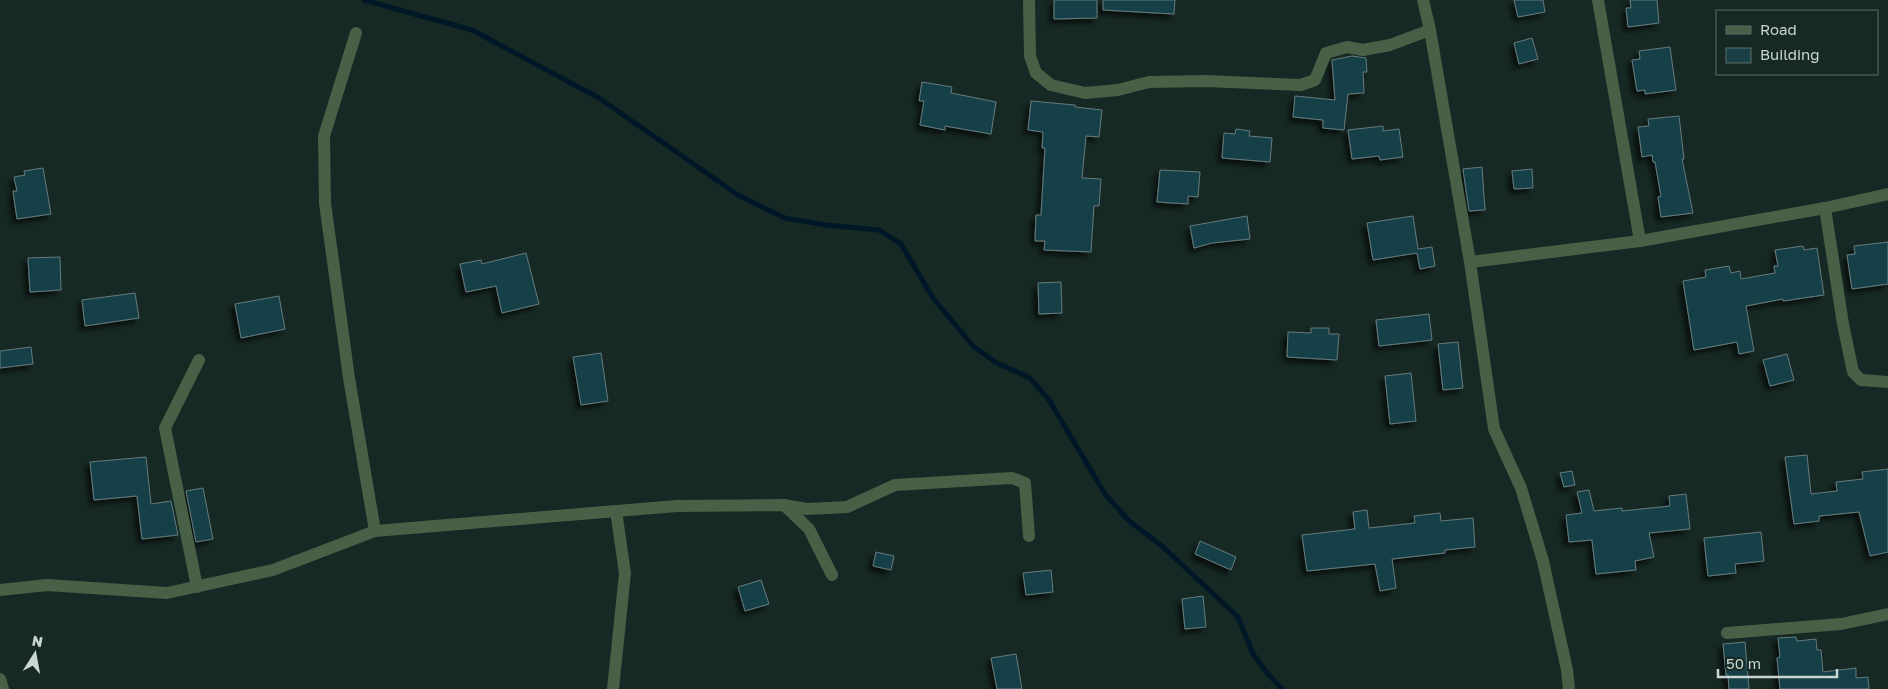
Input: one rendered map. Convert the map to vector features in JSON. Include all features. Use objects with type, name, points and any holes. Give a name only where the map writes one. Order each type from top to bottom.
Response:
[{"type":"street","points":[[1029,0],[1030,56],[1036,73],[1051,85],[1085,93],[1118,90],[1149,82],[1205,81],[1301,85],[1315,80],[1326,53],[1347,46],[1363,50],[1390,45],[1430,30]]},
{"type":"street","points":[[1423,0],[1430,30],[1470,262],[1494,429],[1521,488],[1543,561],[1567,670],[1569,689]]},
{"type":"street","points":[[1598,0],[1640,241]]},
{"type":"street","points":[[356,32],[324,136],[325,194],[349,378],[376,531]]},
{"type":"street","points":[[1470,262],[1640,241],[1825,208],[1888,194]]},
{"type":"street","points":[[1825,208],[1841,315],[1853,372],[1861,380],[1888,382]]},
{"type":"street","points":[[197,587],[165,428],[199,360]]},
{"type":"street","points":[[0,590],[48,586],[167,593],[273,570],[376,531],[676,506],[784,505],[807,509],[847,507],[895,485],[1012,478],[1025,483],[1029,536]]},
{"type":"street","points":[[784,505],[810,529],[832,575]]},
{"type":"street","points":[[614,689],[625,573],[616,511]]},
{"type":"street","points":[[1727,633],[1840,624],[1888,614]]},
{"type":"street","points":[[0,679],[3,689]]},
{"type":"building","points":[[1054,0],[1097,0],[1097,18],[1054,19]]},
{"type":"building","points":[[1103,0],[1175,0],[1174,14],[1103,10]]},
{"type":"building","points":[[1514,0],[1543,0],[1545,12],[1518,17]]},
{"type":"building","points":[[1630,0],[1657,0],[1659,23],[1628,27],[1626,8],[1631,8]]},
{"type":"building","points":[[1532,38],[1538,59],[1519,64],[1514,43]]},
{"type":"building","points":[[1670,47],[1676,90],[1645,94],[1645,90],[1637,91],[1632,60],[1640,59],[1639,51]]},
{"type":"building","points":[[1352,56],[1366,58],[1367,72],[1363,72],[1364,93],[1348,94],[1344,130],[1323,128],[1323,120],[1293,117],[1295,96],[1335,100],[1332,60]]},
{"type":"building","points":[[922,82],[952,87],[951,93],[996,102],[991,134],[945,126],[945,130],[920,125],[924,101],[919,101]]},
{"type":"building","points":[[1031,101],[1075,105],[1075,107],[1102,110],[1099,137],[1086,136],[1082,178],[1101,179],[1099,206],[1094,206],[1091,252],[1044,250],[1045,241],[1035,241],[1036,215],[1041,215],[1045,148],[1042,148],[1043,132],[1028,130]]},
{"type":"building","points":[[1679,116],[1684,159],[1682,159],[1693,213],[1661,217],[1658,197],[1661,196],[1655,162],[1653,162],[1652,155],[1642,157],[1638,127],[1649,126],[1648,119]]},
{"type":"building","points":[[1383,126],[1383,131],[1399,129],[1403,157],[1380,160],[1379,156],[1352,159],[1348,130]]},
{"type":"building","points":[[1236,129],[1250,131],[1249,136],[1272,138],[1270,162],[1222,158],[1224,133],[1235,134]]},
{"type":"building","points":[[1482,167],[1485,210],[1469,211],[1463,169]]},
{"type":"building","points":[[43,168],[51,214],[17,219],[13,191],[17,191],[14,177],[25,175],[24,171]]},
{"type":"building","points":[[1532,169],[1533,188],[1514,189],[1512,171]]},
{"type":"building","points":[[1160,170],[1200,172],[1198,197],[1188,196],[1188,204],[1157,202]]},
{"type":"building","points":[[1247,216],[1250,239],[1212,243],[1194,248],[1190,226]]},
{"type":"building","points":[[1413,216],[1418,249],[1432,247],[1435,266],[1420,269],[1417,253],[1373,260],[1367,223]]},
{"type":"building","points":[[1888,242],[1888,284],[1852,289],[1847,255],[1855,254],[1854,246]]},
{"type":"building","points":[[1803,246],[1804,250],[1817,248],[1824,295],[1783,301],[1783,299],[1746,306],[1754,351],[1739,354],[1737,342],[1694,350],[1683,281],[1706,277],[1705,270],[1729,266],[1731,273],[1740,271],[1741,279],[1775,273],[1774,266],[1778,266],[1775,250]]},
{"type":"building","points":[[526,253],[539,304],[502,313],[496,286],[466,292],[460,264],[481,260],[482,264]]},
{"type":"building","points":[[60,257],[61,290],[30,292],[28,258]]},
{"type":"building","points":[[1061,282],[1062,313],[1039,314],[1038,283]]},
{"type":"building","points":[[135,293],[139,318],[85,326],[82,300]]},
{"type":"building","points":[[279,296],[285,329],[241,338],[235,304]]},
{"type":"building","points":[[1429,314],[1432,340],[1379,346],[1376,320]]},
{"type":"building","points":[[1311,328],[1329,328],[1329,334],[1339,334],[1337,360],[1287,357],[1288,332],[1311,333]]},
{"type":"building","points":[[1458,342],[1463,388],[1443,390],[1438,344]]},
{"type":"building","points":[[31,347],[33,364],[0,368],[0,351]]},
{"type":"building","points":[[601,353],[608,401],[581,405],[573,357]]},
{"type":"building","points":[[1787,354],[1794,380],[1770,386],[1763,360]]},
{"type":"building","points":[[1411,373],[1416,421],[1390,424],[1385,376]]},
{"type":"building","points":[[1807,455],[1811,494],[1837,491],[1836,482],[1863,479],[1862,472],[1888,469],[1888,552],[1870,556],[1859,512],[1819,516],[1819,521],[1794,524],[1785,457]]},
{"type":"building","points":[[146,457],[151,504],[171,501],[178,535],[142,539],[137,496],[94,500],[90,462]]},
{"type":"building","points":[[1572,471],[1575,485],[1564,487],[1560,473]]},
{"type":"building","points":[[203,488],[213,539],[196,542],[186,491]]},
{"type":"building","points":[[1589,490],[1594,511],[1622,508],[1622,511],[1670,506],[1669,496],[1686,494],[1690,529],[1649,533],[1654,557],[1635,561],[1636,570],[1596,574],[1592,540],[1569,542],[1566,515],[1582,513],[1577,492]]},
{"type":"building","points":[[1367,510],[1369,528],[1415,523],[1414,516],[1440,513],[1441,521],[1473,518],[1475,547],[1445,550],[1445,553],[1392,559],[1396,588],[1380,591],[1375,564],[1307,571],[1302,535],[1355,529],[1353,512]]},
{"type":"building","points":[[1761,532],[1764,561],[1735,564],[1736,573],[1708,576],[1704,538]]},
{"type":"building","points":[[1200,541],[1236,557],[1231,570],[1195,554]]},
{"type":"building","points":[[876,552],[894,556],[891,570],[873,566]]},
{"type":"building","points":[[1051,570],[1053,592],[1026,595],[1023,573]]},
{"type":"building","points":[[761,580],[769,604],[745,611],[738,587]]},
{"type":"building","points":[[1203,596],[1206,627],[1185,629],[1182,599]]},
{"type":"building","points":[[1796,637],[1797,641],[1816,639],[1817,650],[1821,650],[1823,672],[1856,668],[1856,678],[1868,677],[1869,689],[1780,689],[1777,658],[1780,657],[1778,638]]},
{"type":"building","points":[[1745,642],[1749,689],[1729,689],[1723,644]]},
{"type":"building","points":[[1016,654],[1022,689],[997,689],[991,658]]},
{"type":"waterway","points":[[364,0],[472,30],[599,98],[738,195],[785,218],[826,225],[879,230],[901,244],[933,298],[973,346],[995,362],[1030,378],[1049,400],[1105,494],[1129,521],[1162,546],[1238,617],[1253,654],[1282,689]]}]
